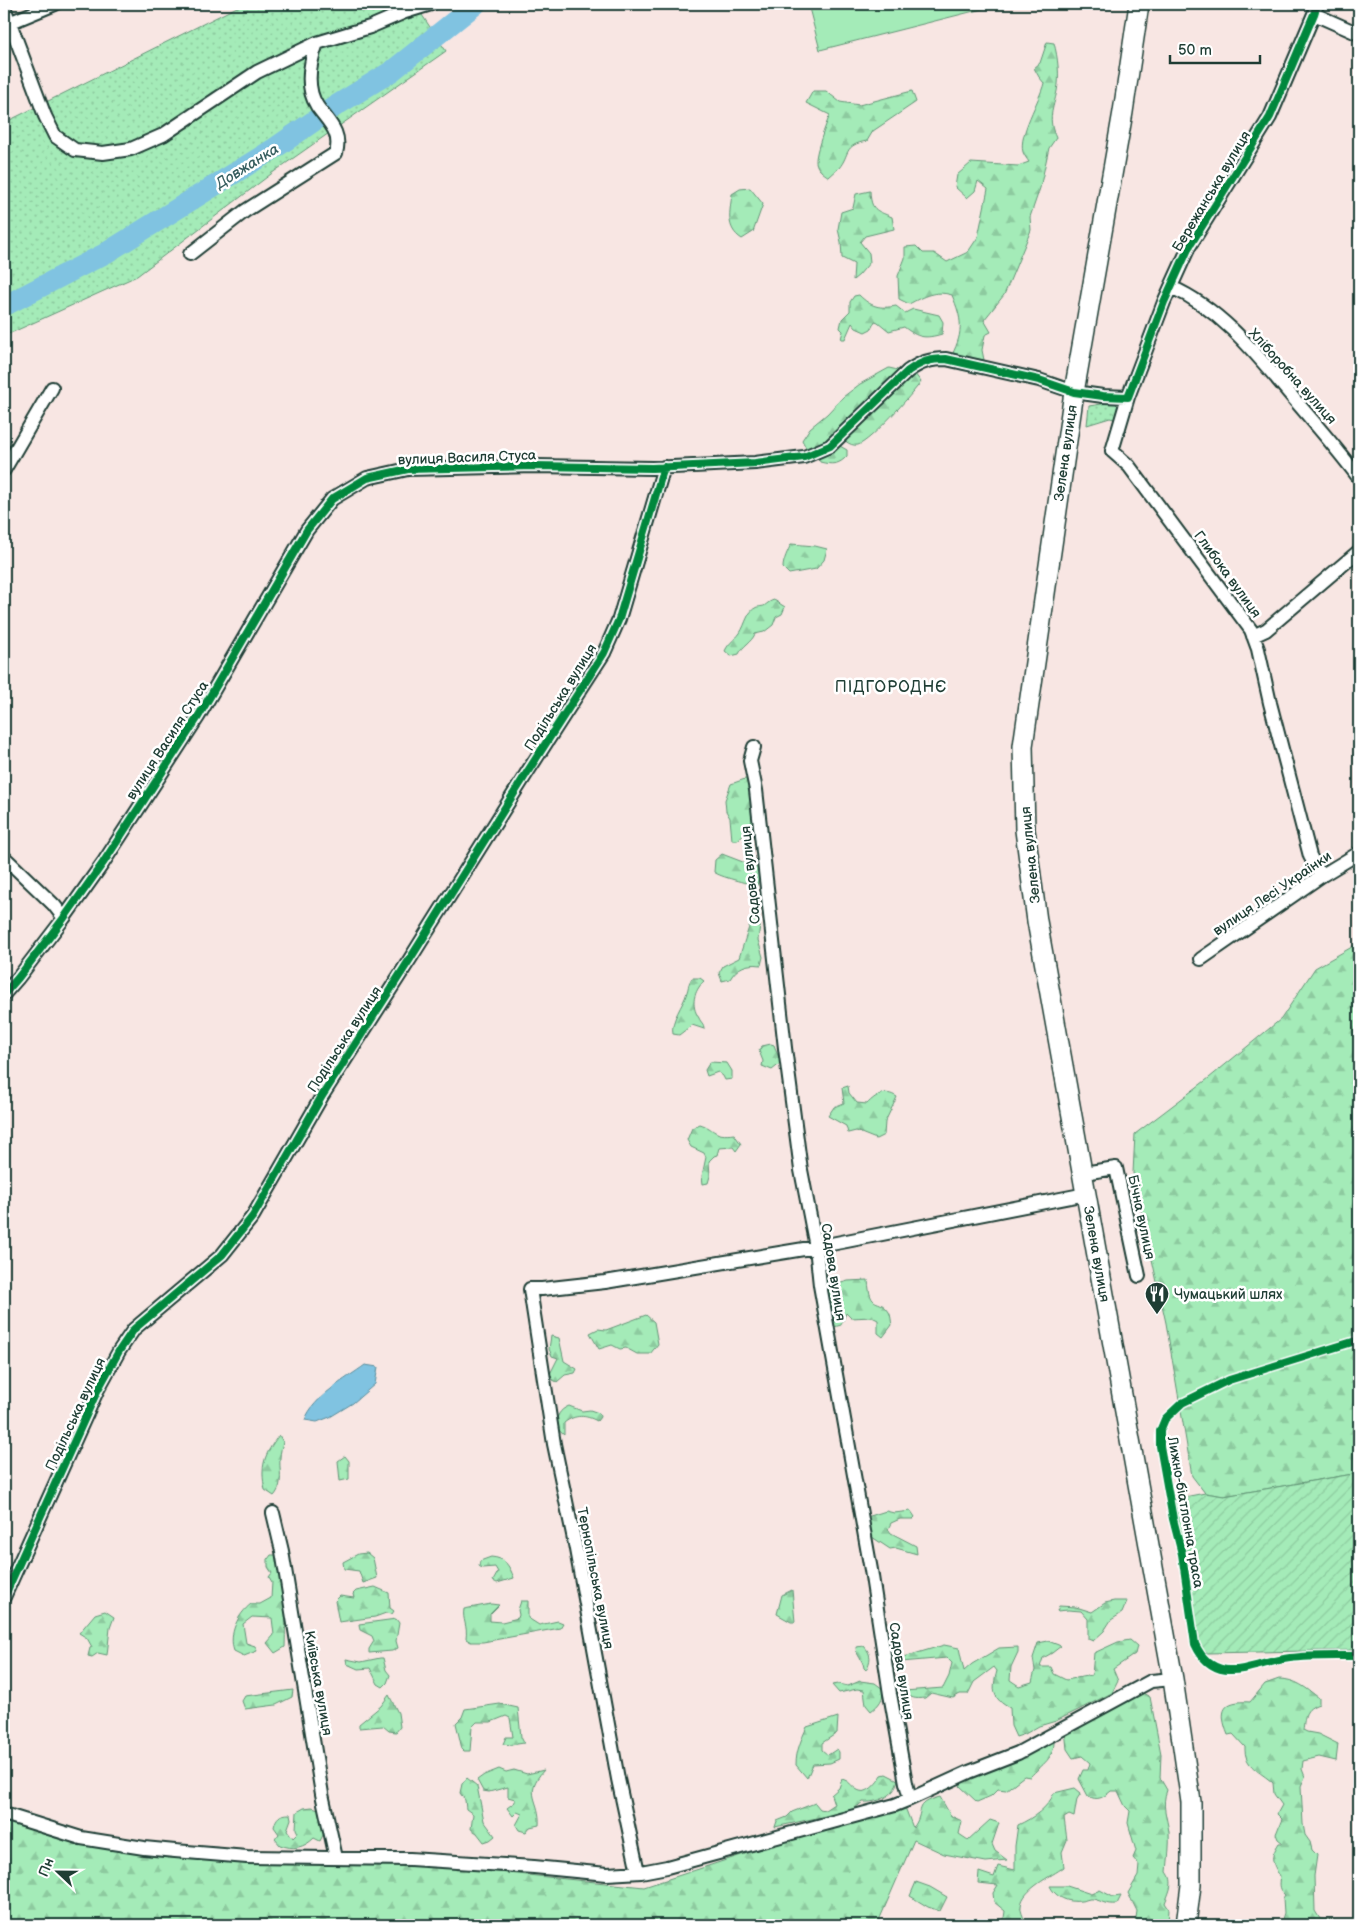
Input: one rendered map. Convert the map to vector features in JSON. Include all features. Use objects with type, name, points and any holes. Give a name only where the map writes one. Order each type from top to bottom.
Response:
[{"type":"highway","name":"Зелена вулиця","points":[[1139,4],[1074,392],[1023,746],[1025,830],[1037,921],[1173,1678],[1191,1802],[1191,1885],[1186,1925]]},
{"type":"street","points":[[7,24],[55,4]]},
{"type":"street","points":[[4,7],[7,24],[55,136],[75,150],[103,153],[130,149],[163,134],[257,72],[318,43],[370,27],[401,8],[432,4]]},
{"type":"street","points":[[1315,9],[1359,34]]},
{"type":"street","name":"Бережанська вулиця","points":[[1128,397],[1171,287],[1189,247],[1270,116],[1315,9]]},
{"type":"street","points":[[190,254],[246,211],[336,153],[337,134],[329,119],[317,105],[310,82],[310,60],[318,43]]},
{"type":"street","name":"Хліборобна вулиця","points":[[1171,287],[1197,301],[1254,351],[1333,443],[1359,478]]},
{"type":"street","name":"вулиця Василя Стуса","points":[[4,994],[64,918],[103,863],[198,717],[307,530],[332,499],[367,478],[408,469],[536,466],[664,467],[755,463],[804,456],[830,446],[908,371],[920,362],[931,359],[946,359],[1039,380],[1074,392]]},
{"type":"street","points":[[4,470],[52,388]]},
{"type":"street","points":[[1074,392],[1128,397]]},
{"type":"street","name":"Глибока вулиця","points":[[1128,397],[1112,451],[1129,466],[1251,630],[1310,856],[1321,876]]},
{"type":"street","name":"Подільська вулиця","points":[[4,1597],[97,1391],[119,1351],[134,1328],[222,1254],[253,1216],[322,1096],[604,653],[619,620],[664,467]]},
{"type":"street","points":[[1253,636],[1266,630],[1359,551]]},
{"type":"street","name":"Садова вулиця","points":[[754,746],[750,761],[756,790],[785,1048],[801,1170],[816,1247],[822,1294],[871,1570],[891,1702],[910,1799]]},
{"type":"street","name":"вулиця Лесі Українки","points":[[1201,959],[1321,876],[1359,853]]},
{"type":"street","points":[[4,857],[54,905],[64,918]]},
{"type":"street","name":"Бічна вулиця","points":[[1083,1173],[1116,1168],[1139,1276]]},
{"type":"street","points":[[816,1247],[1086,1194]]},
{"type":"street","name":"Тернопільська вулиця","points":[[638,1872],[618,1779],[575,1544],[554,1444],[530,1289],[605,1282],[816,1247]]},
{"type":"street","name":"Київська вулиця","points":[[273,1513],[282,1551],[322,1794],[336,1858]]},
{"type":"street","points":[[4,1814],[81,1838],[144,1848],[248,1857],[410,1859],[607,1874],[638,1872],[667,1867],[895,1805],[969,1772],[1018,1753],[1151,1681],[1173,1678]]},
{"type":"green space","points":[[243,4],[419,4],[418,9],[446,51],[275,171],[137,276],[4,336],[4,123]]},
{"type":"green space","points":[[808,4],[1002,4],[820,50]]},
{"type":"green space","points":[[1047,42],[1054,43],[1057,55],[1058,85],[1051,119],[1056,138],[1049,148],[1040,188],[1030,217],[1031,230],[1004,295],[984,320],[991,332],[985,335],[982,350],[984,360],[952,355],[960,332],[960,318],[952,295],[940,293],[925,296],[909,304],[899,299],[898,276],[905,258],[905,247],[916,246],[923,253],[934,253],[947,262],[968,252],[978,237],[988,189],[978,181],[975,191],[967,198],[955,187],[957,175],[971,163],[1018,166],[1029,162],[1023,152],[1022,145],[1026,127],[1044,83],[1034,68],[1040,63]]},
{"type":"green space","points":[[813,91],[826,91],[840,102],[859,105],[912,91],[916,102],[873,131],[867,141],[850,148],[839,168],[829,177],[819,169],[816,158],[830,115],[806,103]]},
{"type":"green space","points":[[750,188],[763,204],[753,232],[742,239],[733,230],[731,225],[732,194],[740,189]]},
{"type":"green space","points":[[870,191],[873,206],[878,211],[892,217],[894,229],[865,236],[860,242],[869,253],[870,262],[853,280],[854,264],[842,258],[838,229],[841,212],[853,208],[856,194]]},
{"type":"green space","points":[[859,295],[876,306],[896,306],[905,313],[913,309],[939,315],[943,322],[942,334],[931,337],[922,336],[904,327],[889,331],[875,321],[871,329],[865,332],[856,328],[852,323],[845,339],[841,339],[843,331],[840,328],[842,319],[850,311],[850,302],[854,296]]},
{"type":"green space","points":[[889,368],[915,374],[921,382],[891,416],[864,442],[858,445],[851,445],[836,432],[832,435],[831,441],[847,450],[847,456],[835,464],[820,462],[818,457],[807,450],[802,440],[810,428],[860,384]]},
{"type":"green space","points":[[1114,402],[1118,406],[1114,419],[1110,418],[1087,425],[1089,406]]},
{"type":"green space","points":[[791,544],[827,549],[824,560],[816,569],[789,574],[783,568]]},
{"type":"green space","points":[[774,600],[785,607],[782,614],[776,617],[773,625],[764,632],[755,634],[739,654],[731,656],[725,651],[728,645],[740,633],[751,611]]},
{"type":"green space","points":[[745,779],[754,780],[757,826],[746,831],[738,840],[732,840],[730,818],[726,811],[725,800],[731,784]]},
{"type":"green space","points":[[722,854],[756,867],[760,873],[757,886],[714,872],[715,860]]},
{"type":"green space","points":[[755,919],[760,925],[758,940],[763,957],[761,965],[743,967],[736,971],[730,979],[722,981],[719,973],[723,966],[739,958],[750,924]]},
{"type":"green space","points":[[1359,943],[1359,1473],[1224,1496],[1205,1493],[1192,1476],[1166,1323],[1133,1173],[1135,1134],[1209,1078],[1281,1019],[1315,968]]},
{"type":"green space","points":[[692,978],[700,978],[704,981],[698,989],[694,1003],[696,1013],[704,1029],[692,1025],[679,1035],[673,1034],[675,1018]]},
{"type":"green space","points":[[774,1045],[781,1063],[772,1070],[762,1066],[763,1061],[759,1051],[762,1046]]},
{"type":"green space","points":[[710,1062],[727,1063],[732,1071],[732,1079],[725,1080],[718,1072],[707,1076],[705,1070]]},
{"type":"green space","points":[[848,1086],[849,1093],[857,1103],[867,1104],[877,1096],[885,1093],[897,1097],[885,1122],[884,1135],[876,1139],[856,1131],[848,1133],[846,1126],[828,1116],[834,1107],[844,1103],[842,1088]]},
{"type":"green space","points":[[700,1124],[718,1133],[734,1134],[741,1144],[736,1151],[733,1147],[719,1148],[717,1155],[709,1161],[710,1176],[708,1183],[703,1184],[702,1176],[706,1157],[704,1153],[691,1147],[687,1140],[692,1128]]},
{"type":"green space","points":[[824,1276],[838,1284],[848,1281],[868,1280],[873,1300],[885,1307],[890,1315],[892,1325],[883,1337],[878,1333],[878,1320],[872,1317],[851,1318],[846,1313],[841,1325],[834,1327]]},
{"type":"green space","points":[[646,1315],[654,1322],[658,1344],[650,1354],[637,1354],[626,1348],[620,1349],[612,1345],[599,1349],[590,1333],[598,1329],[606,1330]]},
{"type":"green space","points":[[551,1336],[559,1338],[564,1361],[577,1369],[575,1373],[565,1375],[557,1382],[553,1380],[550,1374],[558,1358],[552,1356],[549,1349]]},
{"type":"green space","points":[[569,1406],[582,1411],[590,1410],[599,1413],[600,1417],[597,1421],[580,1416],[568,1420],[564,1423],[564,1435],[555,1427],[559,1414]]},
{"type":"green space","points":[[279,1435],[283,1442],[280,1456],[280,1483],[274,1496],[265,1490],[263,1467],[270,1449]]},
{"type":"green space","points":[[345,1456],[349,1461],[349,1479],[340,1481],[338,1461]]},
{"type":"green space","points":[[1359,1473],[1359,1650],[1207,1653],[1200,1646],[1174,1499],[1205,1493],[1224,1496]]},
{"type":"green space","points":[[886,1511],[894,1513],[911,1511],[915,1517],[913,1519],[900,1519],[891,1523],[888,1529],[891,1533],[916,1546],[917,1554],[896,1548],[890,1549],[869,1535],[867,1517]]},
{"type":"green space","points":[[367,1553],[373,1558],[377,1578],[363,1583],[359,1571],[344,1569],[343,1562],[358,1554]]},
{"type":"green space","points":[[271,1555],[276,1555],[284,1589],[285,1647],[275,1653],[267,1643],[274,1635],[272,1618],[252,1617],[243,1624],[246,1643],[255,1646],[257,1651],[244,1656],[234,1651],[232,1645],[233,1631],[238,1619],[246,1608],[251,1604],[260,1604],[271,1598],[272,1582],[269,1577],[272,1573],[268,1567],[268,1559]]},
{"type":"green space","points":[[491,1557],[506,1563],[514,1578],[497,1583],[493,1581],[498,1572],[495,1567],[482,1568],[479,1566],[480,1561]]},
{"type":"green space","points":[[375,1587],[389,1593],[390,1608],[394,1611],[392,1614],[386,1613],[375,1617],[339,1622],[335,1601],[340,1596],[354,1598],[353,1594],[356,1591]]},
{"type":"green space","points":[[792,1590],[795,1622],[791,1622],[777,1614],[782,1595]]},
{"type":"green space","points":[[521,1601],[528,1601],[528,1618],[539,1625],[558,1621],[563,1623],[560,1628],[483,1642],[471,1642],[466,1639],[464,1609],[491,1604],[499,1605],[490,1614],[490,1621],[502,1622],[518,1618]]},
{"type":"green space","points":[[1127,1601],[1122,1613],[1111,1620],[1104,1631],[1093,1641],[1088,1639],[1088,1619],[1081,1611],[1057,1611],[1059,1606],[1076,1607],[1092,1612],[1105,1603]]},
{"type":"green space","points":[[105,1611],[114,1617],[110,1628],[107,1655],[98,1653],[92,1657],[88,1656],[92,1647],[87,1638],[79,1633],[95,1614]]},
{"type":"green space","points":[[396,1619],[399,1623],[396,1641],[398,1648],[392,1651],[369,1653],[369,1649],[374,1641],[372,1636],[360,1630],[359,1624]]},
{"type":"green space","points":[[1130,1640],[1137,1646],[1135,1654],[1113,1669],[1118,1681],[1112,1693],[1056,1721],[1039,1726],[1016,1737],[1011,1726],[1010,1708],[1000,1701],[995,1693],[994,1683],[997,1671],[994,1667],[974,1682],[968,1694],[960,1694],[953,1698],[931,1693],[925,1698],[916,1698],[909,1696],[904,1691],[943,1688],[949,1676],[952,1663],[947,1658],[901,1662],[904,1657],[944,1645],[959,1648],[964,1671],[999,1648],[1018,1647],[1018,1652],[1011,1667],[1010,1680],[1019,1686],[1032,1682],[1035,1670],[1033,1658],[1038,1643],[1048,1641],[1061,1646],[1043,1658],[1040,1667],[1051,1667],[1054,1674],[1066,1680],[1092,1675],[1094,1653],[1118,1642]]},
{"type":"green space","points":[[864,1646],[870,1658],[866,1670],[856,1647]]},
{"type":"green space","points":[[383,1658],[386,1670],[390,1675],[383,1687],[378,1684],[370,1668],[358,1669],[347,1664],[346,1659],[361,1662]]},
{"type":"green space","points":[[1279,1679],[1296,1682],[1319,1698],[1319,1704],[1310,1708],[1306,1714],[1303,1730],[1318,1734],[1338,1744],[1336,1761],[1319,1757],[1303,1761],[1302,1769],[1305,1777],[1301,1786],[1303,1824],[1305,1835],[1310,1842],[1312,1850],[1317,1855],[1314,1876],[1315,1911],[1320,1919],[1359,1925],[1280,1925],[1284,1913],[1283,1898],[1285,1895],[1280,1888],[1280,1877],[1273,1857],[1279,1843],[1283,1843],[1276,1834],[1282,1819],[1277,1814],[1282,1805],[1274,1794],[1273,1783],[1250,1764],[1245,1754],[1245,1747],[1233,1734],[1228,1735],[1223,1719],[1225,1708],[1229,1705],[1250,1702],[1265,1684]]},
{"type":"green space","points":[[860,1681],[875,1683],[883,1689],[883,1696],[871,1711],[866,1705],[864,1690],[857,1689],[839,1693],[832,1685],[848,1686]]},
{"type":"green space","points":[[293,1690],[292,1697],[276,1705],[245,1709],[242,1701],[245,1696]]},
{"type":"green space","points":[[1137,1690],[1150,1697],[1161,1754],[1160,1778],[1167,1790],[1164,1806],[1169,1832],[1167,1872],[1171,1880],[1170,1891],[1165,1903],[1169,1909],[1168,1925],[1135,1925],[1137,1911],[1128,1893],[1138,1876],[1139,1865],[1133,1858],[1136,1851],[1128,1823],[1130,1811],[1125,1806],[1118,1791],[1111,1791],[1103,1797],[1097,1798],[1088,1796],[1079,1779],[1083,1770],[1088,1770],[1090,1763],[1082,1756],[1073,1758],[1067,1749],[1065,1730]]},
{"type":"green space","points":[[389,1695],[398,1713],[400,1727],[396,1732],[389,1731],[383,1726],[359,1728],[359,1724],[381,1706]]},
{"type":"green space","points":[[500,1704],[518,1708],[521,1737],[524,1743],[503,1744],[506,1737],[513,1737],[510,1718],[506,1716],[491,1722],[477,1722],[472,1727],[470,1751],[464,1751],[456,1723],[462,1717],[465,1709]]},
{"type":"green space","points":[[838,1717],[837,1733],[822,1743],[822,1750],[828,1755],[837,1749],[839,1759],[830,1763],[813,1764],[807,1778],[796,1765],[796,1760],[807,1727]]},
{"type":"green space","points":[[1054,1739],[1054,1746],[1047,1761],[1030,1777],[1024,1776],[1006,1790],[998,1789],[991,1796],[977,1802],[960,1786],[965,1779]]},
{"type":"green space","points":[[499,1769],[506,1772],[514,1770],[527,1774],[544,1770],[534,1785],[533,1791],[538,1809],[539,1825],[530,1827],[526,1832],[519,1830],[516,1825],[522,1814],[517,1812],[513,1816],[507,1808],[515,1802],[515,1799],[508,1797],[508,1787],[489,1792],[483,1791],[477,1780]]},
{"type":"green space","points":[[886,1774],[898,1780],[891,1794],[884,1798],[863,1802],[847,1814],[834,1818],[821,1817],[775,1827],[777,1821],[787,1817],[792,1812],[815,1803],[820,1809],[825,1810],[834,1804],[831,1795],[839,1788],[842,1779],[849,1782],[856,1789],[864,1791],[871,1788],[882,1775]]},
{"type":"green space","points":[[467,1778],[477,1786],[484,1821],[495,1836],[484,1842],[471,1829],[473,1814],[466,1809],[465,1800],[460,1793],[462,1784]]},
{"type":"green space","points":[[1075,1788],[1081,1793],[1077,1799],[1074,1817],[1069,1815],[1064,1818],[1067,1840],[1062,1852],[1064,1867],[1026,1894],[1021,1911],[1027,1925],[1003,1925],[1005,1911],[994,1902],[993,1893],[998,1885],[978,1883],[979,1872],[994,1877],[998,1866],[1015,1870],[1015,1846],[1018,1825],[1039,1812],[1054,1793]]},
{"type":"green space","points":[[940,1797],[951,1816],[962,1821],[959,1834],[968,1840],[990,1820],[999,1823],[992,1844],[995,1851],[1007,1860],[986,1862],[944,1854],[914,1840],[877,1925],[4,1925],[4,1821],[65,1841],[222,1862],[411,1863],[644,1887],[903,1802],[913,1828],[923,1805]]},
{"type":"green space","points":[[312,1807],[319,1809],[323,1835],[320,1841],[314,1838],[302,1846],[294,1848],[280,1845],[275,1839],[279,1834],[274,1827],[277,1818],[281,1815],[290,1814],[291,1819],[287,1830],[293,1838],[298,1833],[296,1829],[297,1812],[304,1808]]},
{"type":"green space","points":[[916,1882],[930,1887],[947,1897],[940,1911],[928,1907],[910,1896]]},
{"type":"green space","points":[[1050,1886],[1067,1886],[1091,1894],[1100,1890],[1113,1897],[1121,1896],[1117,1904],[1092,1899],[1071,1901],[1059,1896]]},
{"type":"water","points":[[365,1365],[378,1367],[375,1384],[353,1403],[330,1417],[317,1422],[305,1420],[322,1396]]},
{"type":"waterway","name":"Довжанка","points":[[4,306],[106,253],[275,148],[337,105],[392,71],[476,4]]},
{"type":"cycle path","points":[[4,994],[64,918],[103,863],[198,717],[307,530],[332,499],[367,478],[408,469],[536,466],[652,468],[755,463],[804,457],[830,446],[908,371],[922,363],[935,360],[946,359],[1039,380],[1074,392],[1128,397],[1164,302],[1189,247],[1270,117],[1317,4]]},
{"type":"cycle path","points":[[4,1597],[97,1391],[119,1351],[134,1329],[222,1255],[253,1216],[322,1096],[604,653],[619,619],[664,467]]},
{"type":"cycle path","name":"Лижно-біатлонна траса","points":[[1359,1340],[1229,1380],[1182,1403],[1165,1419],[1160,1431],[1160,1446],[1173,1519],[1182,1554],[1195,1644],[1204,1658],[1214,1666],[1225,1670],[1237,1670],[1298,1657],[1359,1656]]},
{"type":"place","name":"Чумацький шлях","points":[[1157,1315]]},
{"type":"district","name":"ПІДГОРОДНЄ","points":[[891,686]]}]
